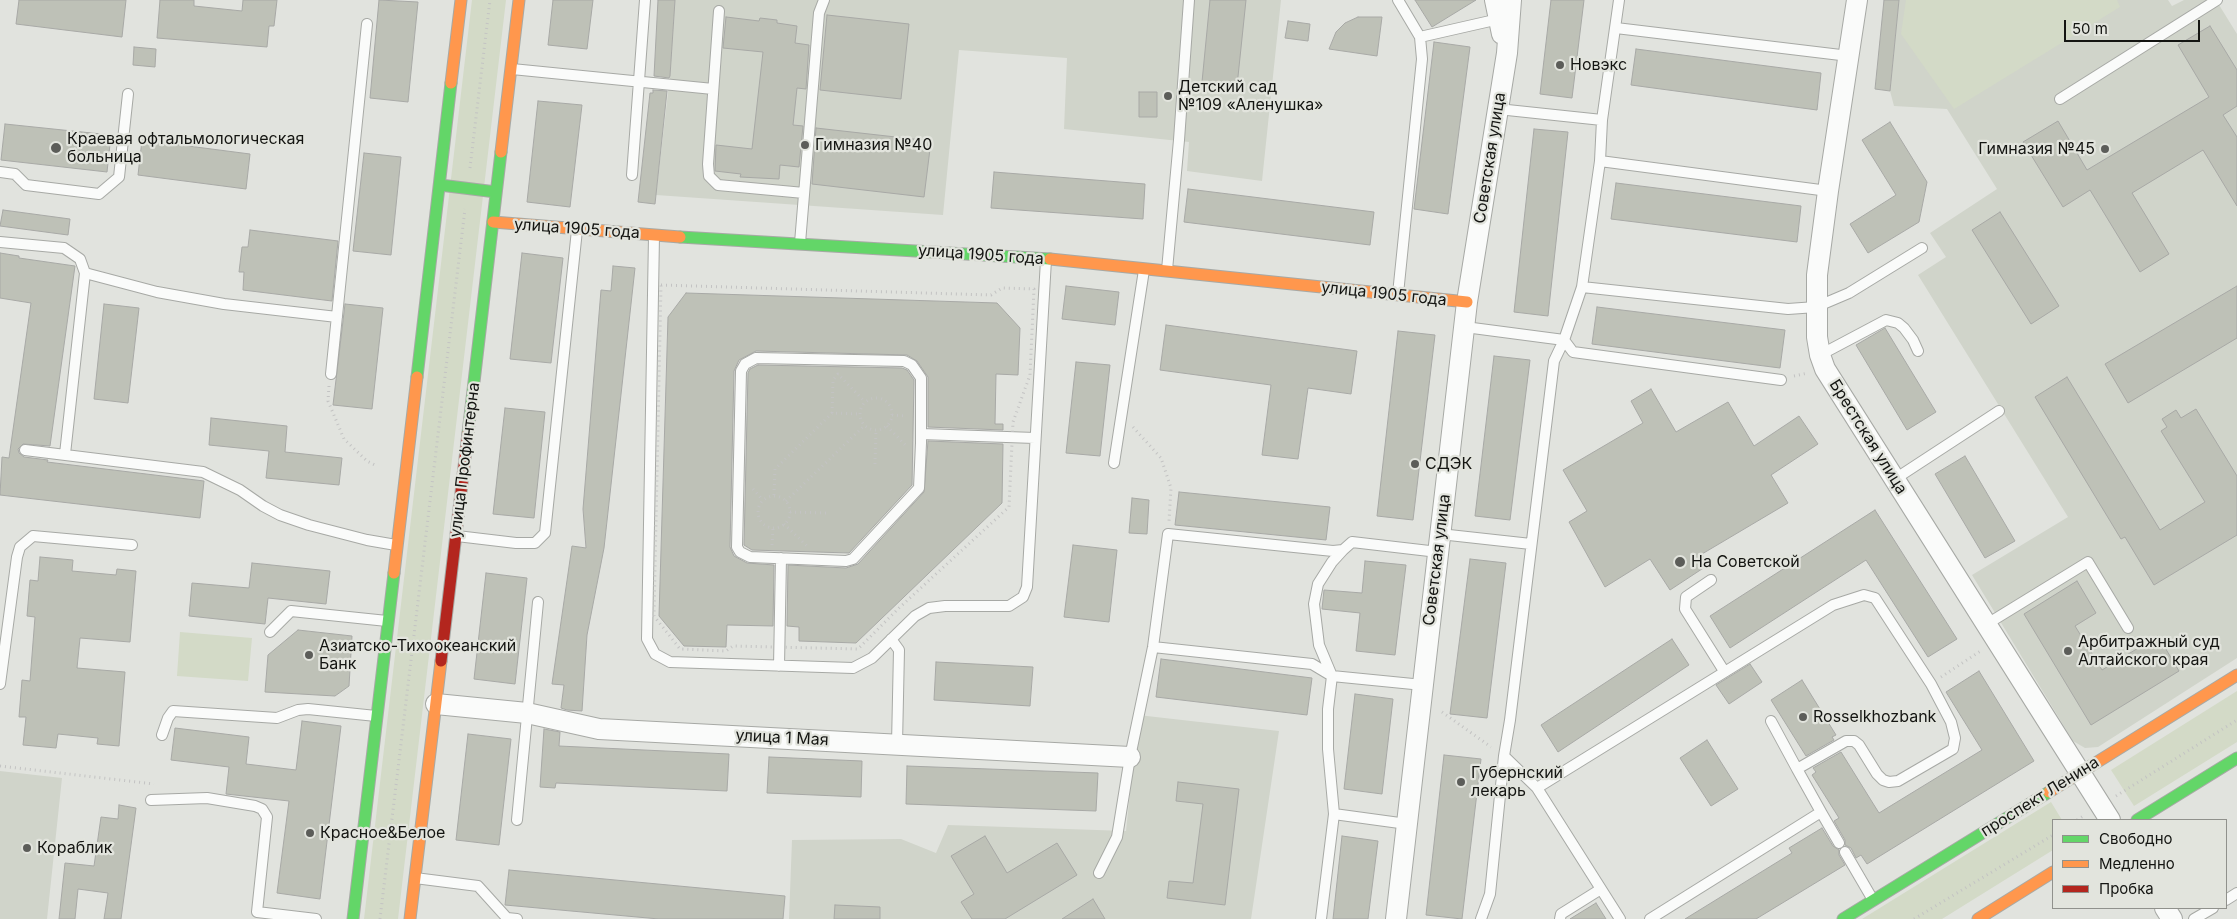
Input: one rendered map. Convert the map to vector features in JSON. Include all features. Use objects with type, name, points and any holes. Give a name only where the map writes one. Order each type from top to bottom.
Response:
[{"type":"street","points":[[354,919],[461,0]]},
{"type":"street","name":"улица Профинтерна","points":[[410,919],[519,0]]},
{"type":"street","name":"Советская улица","points":[[1396,919],[1467,302],[1507,52],[1511,0]]},
{"type":"street","name":"Брестская улица","points":[[1857,0],[1817,275],[1817,337],[1822,362],[2106,813]]},
{"type":"street","name":"Советская улица","points":[[1497,10],[1507,52]]},
{"type":"street","points":[[440,185],[496,192]]},
{"type":"street","name":"улица 1905 года","points":[[493,222],[577,230],[1046,259],[1467,302]]},
{"type":"street","name":"проспект Ленина","points":[[1843,919],[2237,675]]},
{"type":"street","name":"улица 1 Мая","points":[[436,704],[528,713],[599,729],[1130,757]]},
{"type":"street","points":[[2139,819],[2237,758]]},
{"type":"street","points":[[1978,919],[2052,873]]},
{"type":"lane","points":[[632,175],[645,0]]},
{"type":"lane","points":[[800,244],[819,13],[824,0]]},
{"type":"lane","points":[[1167,271],[1189,0]]},
{"type":"lane","points":[[1398,0],[1420,37],[1422,59],[1398,295]]},
{"type":"lane","points":[[1481,919],[1490,894],[1504,756],[1554,361],[1564,340],[1582,287],[1600,161],[1602,120],[1616,28],[1618,0]]},
{"type":"lane","points":[[2060,99],[2218,0]]},
{"type":"lane","points":[[1420,37],[1497,10]]},
{"type":"lane","points":[[719,11],[708,164],[709,176],[718,185],[804,193]]},
{"type":"lane","points":[[331,374],[366,24]]},
{"type":"lane","points":[[1616,28],[1849,56]]},
{"type":"lane","points":[[511,69],[713,89]]},
{"type":"lane","points":[[0,172],[15,174],[26,185],[99,194],[118,177],[128,94]]},
{"type":"lane","points":[[1498,109],[1602,120]]},
{"type":"lane","points":[[1600,161],[1828,191]]},
{"type":"lane","points":[[456,536],[516,543],[535,543],[545,533],[577,230]]},
{"type":"lane","points":[[654,235],[647,639],[655,654],[670,662],[853,668],[872,658],[915,616],[929,608],[946,606],[1009,606],[1023,597],[1027,587],[1046,259]]},
{"type":"lane","points":[[0,242],[64,248],[80,259],[85,273],[65,454]]},
{"type":"lane","points":[[1582,287],[1788,309],[1816,306],[1849,292],[1922,248]]},
{"type":"lane","points":[[1114,464],[1144,269]]},
{"type":"lane","points":[[85,273],[157,292],[214,303],[337,317]]},
{"type":"lane","points":[[1822,362],[1886,320],[1898,323],[1904,328],[1918,351]]},
{"type":"lane","points":[[1464,327],[1564,340],[1573,352],[1780,380]]},
{"type":"lane","points":[[756,358],[904,362],[918,371],[923,384],[921,434],[919,488],[859,554],[846,561],[745,556],[737,546],[741,378],[745,364],[756,358]]},
{"type":"lane","points":[[1895,479],[1999,411]]},
{"type":"lane","points":[[921,434],[1035,438]]},
{"type":"lane","points":[[26,450],[203,472],[240,490],[280,515],[309,525],[397,546]]},
{"type":"lane","points":[[1100,873],[1117,837],[1130,757],[1153,647],[1168,534],[1344,550]]},
{"type":"lane","points":[[0,684],[17,556],[20,547],[33,536],[132,545]]},
{"type":"lane","points":[[1321,919],[1334,814],[1328,749],[1328,709],[1332,676],[1319,645],[1314,604],[1318,584],[1332,562],[1352,542],[1531,544]]},
{"type":"lane","points":[[779,666],[781,558]]},
{"type":"lane","points":[[1992,632],[2088,562],[2128,628]]},
{"type":"lane","points":[[1711,580],[1686,597],[1685,609],[1724,671]]},
{"type":"lane","points":[[1538,788],[1833,605],[1864,595],[1875,598],[1931,684],[1951,722],[1955,738],[1953,749],[1898,781],[1889,782],[1882,780],[1859,745],[1854,741],[1846,741],[1798,769]]},
{"type":"lane","points":[[517,820],[538,602]]},
{"type":"lane","points":[[270,632],[291,611],[388,621]]},
{"type":"lane","points":[[891,639],[899,650],[897,744]]},
{"type":"lane","points":[[1153,647],[1312,664],[1332,676],[1423,685]]},
{"type":"lane","points":[[162,735],[168,718],[173,711],[277,718],[298,710],[308,709],[377,716]]},
{"type":"lane","points":[[1771,721],[1839,843]]},
{"type":"lane","points":[[1504,756],[1538,788],[1620,919]]},
{"type":"lane","points":[[151,800],[207,798],[255,806],[262,810],[268,817],[257,912],[316,919]]},
{"type":"lane","points":[[1650,919],[1821,812]]},
{"type":"lane","points":[[1334,814],[1407,824]]},
{"type":"lane","points":[[1845,852],[1873,900]]},
{"type":"lane","points":[[415,878],[478,886],[510,919]]},
{"type":"lane","points":[[1560,919],[1561,914],[1601,889]]},
{"type":"lane","points":[[2194,919],[2211,909]]},
{"type":"path","points":[[380,919],[490,0]]},
{"type":"path","points":[[661,285],[991,295],[1002,288],[1034,289],[1030,375],[1013,422],[1012,438],[1009,507],[899,608],[858,649],[733,646],[726,651],[680,649],[654,616],[661,285]]},
{"type":"path","points":[[1780,380],[1822,362]]},
{"type":"path","points":[[331,374],[328,401],[344,439],[367,461],[375,465]]},
{"type":"path","points":[[829,374],[840,374],[865,402]]},
{"type":"path","points":[[774,496],[775,469],[832,413],[833,380],[840,374]]},
{"type":"path","points":[[870,399],[882,399],[891,408],[892,415],[887,426],[876,430],[865,426],[860,414],[865,402],[870,399]]},
{"type":"path","points":[[832,413],[860,414]]},
{"type":"path","points":[[1121,414],[1161,458],[1171,488],[1168,534]]},
{"type":"path","points":[[892,415],[909,416]]},
{"type":"path","points":[[786,501],[865,426]]},
{"type":"path","points":[[887,426],[911,451]]},
{"type":"path","points":[[875,464],[876,430]]},
{"type":"path","points":[[774,496],[786,501],[790,512],[784,524],[773,528],[762,522],[757,511],[762,500],[774,496]]},
{"type":"path","points":[[790,512],[826,513]]},
{"type":"path","points":[[784,524],[809,548]]},
{"type":"path","points":[[772,553],[773,528]]},
{"type":"path","points":[[1931,684],[1992,632]]},
{"type":"path","points":[[1442,712],[1504,756]]},
{"type":"path","points":[[2081,819],[2106,813],[2237,720]]},
{"type":"path","points":[[0,766],[154,784]]},
{"type":"path","points":[[1914,919],[2052,835]]},
{"type":"shaded area","name":"Гимназия №40","points":[[675,0],[1281,0],[1262,181],[1187,171],[1189,142],[1064,129],[1067,58],[959,50],[943,215],[656,195],[670,76]]},
{"type":"shaded area","points":[[1899,0],[2168,0],[2172,6],[2184,0],[2216,0],[2237,34],[2237,658],[2098,747],[2085,748],[2073,741],[1972,575],[2068,517],[1918,275],[1946,257],[1930,233],[1997,189],[1947,109],[1894,106],[1890,91]]},
{"type":"shaded area","points":[[1138,715],[1279,731],[1251,919],[789,919],[792,840],[901,839],[936,853],[948,825],[1126,831]]},
{"type":"shaded area","name":"Кораблик","points":[[0,771],[62,778],[47,919],[0,919]]},
{"type":"green space","points":[[472,0],[506,0],[398,919],[364,919]]},
{"type":"green space","points":[[1906,0],[2117,0],[2120,7],[1954,109],[1901,34]]},
{"type":"green space","points":[[180,632],[252,638],[248,681],[177,676]]},
{"type":"green space","points":[[2237,691],[2237,742],[2134,806],[2111,770]]},
{"type":"green space","points":[[2051,802],[2061,819],[2052,819],[2052,851],[1942,919],[1862,919]]},
{"type":"building","points":[[19,0],[126,0],[122,37],[16,24]]},
{"type":"building","points":[[160,0],[194,0],[194,6],[242,11],[243,0],[277,0],[274,26],[269,26],[267,47],[157,38]]},
{"type":"building","points":[[379,0],[418,2],[408,102],[370,98]]},
{"type":"building","points":[[553,0],[593,0],[587,49],[548,45]]},
{"type":"building","points":[[658,0],[675,0],[669,78],[654,76]]},
{"type":"building","points":[[1210,0],[1246,0],[1237,86],[1202,82]]},
{"type":"building","points":[[1415,0],[1476,0],[1432,27]]},
{"type":"building","points":[[1551,0],[1584,0],[1572,98],[1540,94]]},
{"type":"building","points":[[1884,0],[1899,0],[1890,91],[1875,89]]},
{"type":"building","points":[[827,15],[909,24],[901,99],[820,90]]},
{"type":"building","points":[[726,17],[759,21],[760,18],[777,20],[777,23],[797,26],[795,43],[809,45],[806,89],[797,88],[793,125],[803,126],[799,167],[780,165],[779,179],[740,177],[741,174],[715,171],[716,145],[752,149],[763,52],[723,48]]},
{"type":"building","points":[[1358,17],[1382,17],[1377,56],[1329,49],[1336,32],[1345,23]]},
{"type":"building","points":[[1288,21],[1310,24],[1308,41],[1285,38]]},
{"type":"building","points":[[2210,26],[2237,70],[2237,106],[2223,115],[2237,137],[2237,206],[2203,150],[2132,193],[2169,254],[2140,272],[2090,190],[2063,207],[2023,142],[2058,121],[2087,170],[2209,97],[2178,45]]},
{"type":"building","points":[[1434,42],[1470,47],[1448,214],[1414,209]]},
{"type":"building","points":[[134,47],[156,49],[155,67],[133,65]]},
{"type":"building","points":[[1636,49],[1821,73],[1817,110],[1631,85]]},
{"type":"building","points":[[653,90],[667,91],[655,204],[638,202],[650,93],[653,93]]},
{"type":"building","points":[[1139,92],[1157,92],[1157,117],[1139,117]]},
{"type":"building","points":[[538,101],[582,105],[570,207],[527,202]]},
{"type":"building","points":[[1890,122],[1927,182],[1919,222],[1868,253],[1850,224],[1896,195],[1862,140]]},
{"type":"building","name":"Краевая офтальмологическая больница","points":[[5,124],[111,135],[107,172],[1,160]]},
{"type":"building","points":[[816,128],[931,141],[924,197],[812,184]]},
{"type":"building","points":[[1534,129],[1568,132],[1548,316],[1514,312]]},
{"type":"building","points":[[142,140],[250,154],[246,189],[138,175]]},
{"type":"building","points":[[364,153],[401,157],[391,255],[353,251]]},
{"type":"building","points":[[994,172],[1145,184],[1143,219],[991,208]]},
{"type":"building","points":[[1616,183],[1801,206],[1797,242],[1611,219]]},
{"type":"building","points":[[1188,189],[1374,212],[1370,245],[1184,222]]},
{"type":"building","points":[[3,210],[70,219],[68,235],[0,226]]},
{"type":"building","points":[[2000,212],[2059,306],[2031,324],[1972,230]]},
{"type":"building","points":[[250,230],[338,241],[332,301],[243,290],[244,272],[239,272],[242,247],[248,247]]},
{"type":"building","points":[[0,253],[19,256],[19,258],[75,266],[50,446],[23,444],[18,449],[19,453],[24,457],[48,460],[47,462],[204,481],[200,518],[0,495],[2,457],[9,458],[31,303],[0,298]]},
{"type":"building","points":[[522,253],[563,258],[551,363],[510,359]]},
{"type":"building","points":[[613,266],[635,268],[604,548],[587,635],[582,711],[567,710],[561,708],[564,685],[552,684],[572,546],[586,548],[583,509],[601,290],[611,291]]},
{"type":"building","points":[[1066,286],[1119,292],[1115,325],[1062,319]]},
{"type":"building","points":[[2237,286],[2237,338],[2128,403],[2105,364]]},
{"type":"building","points":[[686,293],[997,303],[1020,328],[1018,375],[996,374],[995,424],[1003,424],[1003,430],[928,427],[928,377],[917,361],[907,355],[756,351],[739,360],[734,371],[730,547],[734,556],[747,563],[774,565],[773,626],[727,625],[726,647],[684,646],[659,616],[668,317]]},
{"type":"building","points":[[104,304],[139,308],[128,403],[94,399]]},
{"type":"building","points":[[345,304],[383,308],[372,409],[333,405]]},
{"type":"building","points":[[1597,307],[1785,330],[1780,368],[1592,344]]},
{"type":"building","points":[[1166,325],[1357,351],[1351,394],[1308,388],[1298,459],[1262,455],[1271,385],[1160,370]]},
{"type":"building","points":[[1885,328],[1936,412],[1907,430],[1856,345]]},
{"type":"building","points":[[1398,331],[1435,335],[1413,520],[1377,516]]},
{"type":"building","points":[[1494,356],[1530,360],[1510,520],[1475,516]]},
{"type":"building","points":[[1076,362],[1110,365],[1100,456],[1066,453]]},
{"type":"building","points":[[758,365],[902,368],[907,370],[914,380],[912,485],[849,553],[752,550],[744,545],[748,373],[750,369]]},
{"type":"building","points":[[2067,377],[2160,530],[2205,502],[2161,431],[2167,427],[2162,419],[2176,410],[2181,418],[2196,409],[2237,476],[2237,535],[2154,585],[2125,537],[2121,539],[2035,397]]},
{"type":"building","points":[[1651,389],[1676,432],[1728,402],[1754,446],[1799,416],[1818,444],[1771,475],[1788,503],[1702,554],[1708,565],[1670,590],[1650,559],[1605,587],[1569,522],[1587,511],[1563,470],[1643,423],[1631,401]]},
{"type":"building","points":[[505,408],[545,412],[534,518],[493,514]]},
{"type":"building","points":[[211,418],[287,426],[285,452],[342,458],[339,485],[266,478],[269,451],[209,445]]},
{"type":"building","points":[[928,441],[1003,444],[1002,503],[856,643],[799,641],[799,627],[787,626],[788,565],[846,568],[858,564],[924,492]]},
{"type":"building","points":[[1965,456],[2015,541],[1985,558],[1935,474]]},
{"type":"building","points":[[1179,492],[1330,507],[1326,540],[1175,525]]},
{"type":"building","points":[[1132,498],[1149,500],[1147,534],[1129,533]]},
{"type":"building","points":[[1875,510],[1957,639],[1928,657],[1866,560],[1730,648],[1710,616]]},
{"type":"building","points":[[1073,545],[1117,550],[1109,622],[1064,617]]},
{"type":"building","points":[[40,557],[73,560],[72,571],[116,575],[117,569],[136,571],[130,642],[80,638],[77,668],[125,672],[119,746],[97,744],[98,738],[58,734],[56,748],[23,745],[26,717],[19,717],[22,680],[30,681],[35,617],[27,616],[30,580],[38,581]]},
{"type":"building","points":[[1470,559],[1506,563],[1487,718],[1450,714]]},
{"type":"building","points":[[1365,561],[1406,565],[1395,655],[1356,651],[1360,613],[1322,609],[1324,590],[1362,593]]},
{"type":"building","points":[[252,563],[330,571],[326,604],[268,598],[265,624],[189,616],[192,583],[249,588]]},
{"type":"building","points":[[486,573],[527,578],[515,684],[474,679]]},
{"type":"building","name":"Арбитражный суд Алтайского края","points":[[2077,581],[2096,613],[2075,626],[2102,670],[2158,636],[2179,671],[2091,725],[2024,614]]},
{"type":"building","points":[[298,630],[352,636],[349,686],[335,696],[265,692],[268,655]]},
{"type":"building","points":[[1672,639],[1689,665],[1558,752],[1541,725]]},
{"type":"building","points":[[1161,659],[1312,678],[1307,715],[1156,697]]},
{"type":"building","points":[[936,662],[1033,667],[1030,706],[934,700]]},
{"type":"building","points":[[1750,664],[1762,682],[1729,704],[1716,685]]},
{"type":"building","points":[[1979,671],[2034,761],[1867,864],[1861,855],[1856,858],[1851,848],[1845,845],[1845,840],[1834,821],[1839,818],[1812,775],[1816,772],[1813,768],[1841,752],[1879,813],[1982,750],[1946,692]]},
{"type":"building","points":[[1802,680],[1836,735],[1832,737],[1834,740],[1806,756],[1771,700]]},
{"type":"building","points":[[1355,694],[1393,699],[1382,794],[1344,789]]},
{"type":"building","points":[[302,721],[341,726],[320,899],[277,893],[289,801],[226,794],[229,767],[171,760],[175,728],[249,737],[246,764],[296,770]]},
{"type":"building","points":[[544,729],[560,732],[559,746],[729,754],[727,791],[556,783],[555,788],[540,787]]},
{"type":"building","points":[[468,734],[511,739],[499,845],[456,840]]},
{"type":"building","points":[[1707,740],[1738,789],[1711,806],[1680,758]]},
{"type":"building","points":[[1444,755],[1481,759],[1462,919],[1426,915]]},
{"type":"building","points":[[769,757],[862,761],[861,797],[767,793]]},
{"type":"building","points":[[907,766],[1098,773],[1096,811],[906,804]]},
{"type":"building","points":[[1178,782],[1239,789],[1225,905],[1167,898],[1169,881],[1193,883],[1203,804],[1176,801]]},
{"type":"building","points":[[119,805],[136,808],[121,919],[104,919],[108,893],[78,889],[75,919],[59,919],[65,863],[94,866],[101,817],[118,819]]},
{"type":"building","points":[[1822,828],[1833,846],[1839,850],[1839,855],[1845,865],[1756,919],[1685,919],[1792,853],[1789,848]]},
{"type":"building","points":[[985,836],[1007,873],[1057,843],[1077,875],[1005,919],[972,919],[961,902],[974,894],[951,856]]},
{"type":"building","points":[[1342,836],[1378,841],[1368,919],[1333,919]]},
{"type":"building","points":[[509,870],[785,896],[783,919],[659,919],[505,905]]},
{"type":"building","points":[[1093,899],[1105,919],[1062,919]]},
{"type":"building","points":[[1596,903],[1606,919],[1570,919]]},
{"type":"building","points":[[835,905],[880,907],[880,919],[834,919]]},
{"type":"traffic: fast","points":[[417,377],[451,83]]},
{"type":"traffic: fast","points":[[468,433],[501,152]]},
{"type":"traffic: fast","points":[[440,185],[496,192]]},
{"type":"traffic: fast","points":[[680,237],[1050,259]]},
{"type":"traffic: fast","points":[[353,919],[394,573]]},
{"type":"traffic: fast","points":[[2139,819],[2237,758]]},
{"type":"traffic: fast","points":[[1843,919],[2049,792]]},
{"type":"traffic: slow","points":[[451,83],[461,0]]},
{"type":"traffic: slow","points":[[501,152],[519,0]]},
{"type":"traffic: slow","points":[[493,222],[680,237]]},
{"type":"traffic: slow","points":[[1050,259],[1467,302]]},
{"type":"traffic: slow","points":[[394,573],[417,377]]},
{"type":"traffic: slow","points":[[410,919],[441,661]]},
{"type":"traffic: slow","points":[[2049,792],[2237,675]]},
{"type":"traffic: slow","points":[[1978,919],[2052,873]]},
{"type":"traffic: jam","points":[[441,661],[468,433]]},
{"type":"place","name":"Новэкс","points":[[1560,65]]},
{"type":"place","name":"Детский сад №109 «Аленушка»","points":[[1168,96]]},
{"type":"place","name":"Гимназия №40","points":[[805,145]]},
{"type":"place","name":"Краевая офтальмологическая больница","points":[[56,148]]},
{"type":"place","name":"Гимназия №45","points":[[2105,149]]},
{"type":"place","name":"СДЭК","points":[[1415,464]]},
{"type":"place","name":"На Советской","points":[[1680,562]]},
{"type":"place","name":"Арбитражный суд Алтайского края","points":[[2068,651]]},
{"type":"place","name":"Азиатско-Тихоокеанский Банк","points":[[309,655]]},
{"type":"place","name":"Rosselkhozbank","points":[[1803,717]]},
{"type":"place","name":"Губернский лекарь","points":[[1461,782]]},
{"type":"place","name":"Красное&Белое","points":[[310,833]]},
{"type":"place","name":"Кораблик","points":[[27,848]]}]
